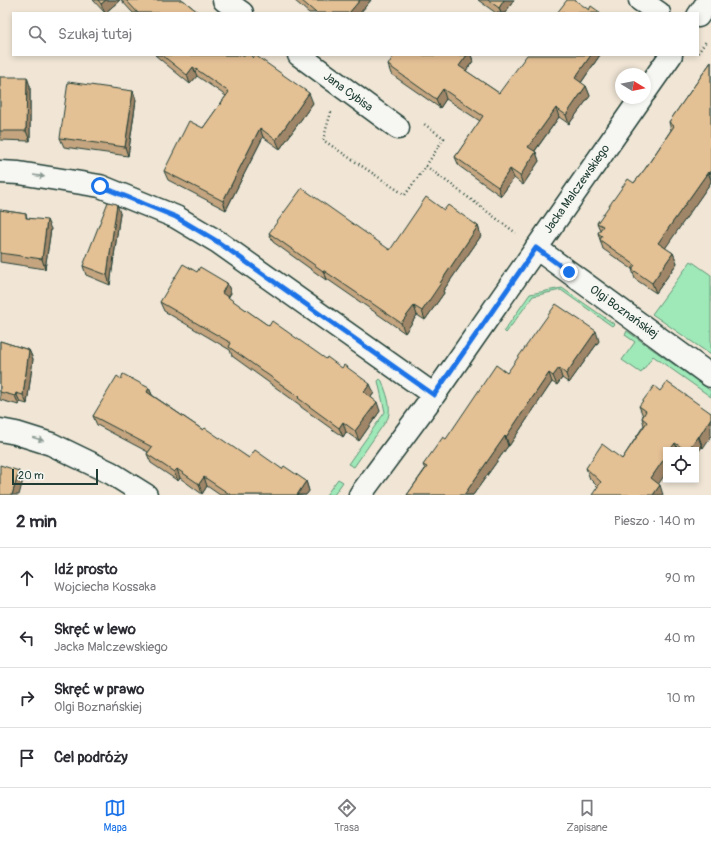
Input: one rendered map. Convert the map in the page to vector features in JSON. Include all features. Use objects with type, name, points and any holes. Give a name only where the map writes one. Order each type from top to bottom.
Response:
[{"type":"street","points":[[224,0],[241,12]]},
{"type":"street","points":[[640,0],[658,12]]},
{"type":"street","points":[[699,15],[710,0]]},
{"type":"street","name":"Jana Cybisa","points":[[300,56],[398,128]]},
{"type":"street","points":[[651,83],[670,56]]},
{"type":"street","name":"Jacka Malczewskiego","points":[[360,495],[434,395],[637,104]]},
{"type":"street","points":[[0,172],[19,173],[100,186],[176,217],[218,242],[434,395]]},
{"type":"street","name":"Olgi Boznańskiej","points":[[536,248],[711,376]]},
{"type":"street","points":[[0,430],[16,433],[51,444],[112,473],[146,495]]},
{"type":"path","points":[[699,52],[711,35]]},
{"type":"path","points":[[331,111],[324,140],[405,195],[426,166],[536,248]]},
{"type":"green space","points":[[691,261],[711,275],[711,355],[652,314]]},
{"type":"green space","points":[[562,288],[614,324],[612,326],[561,290],[533,296],[506,333],[504,331],[530,294]]},
{"type":"green space","points":[[627,331],[711,391],[711,397],[653,356],[641,373],[622,360],[635,342],[625,335]]},
{"type":"green space","points":[[380,379],[388,399],[388,418],[354,467],[348,464],[385,412],[378,381]]},
{"type":"green space","points":[[338,479],[343,482],[334,495],[326,495]]},
{"type":"building","points":[[98,0],[106,0],[101,4]]},
{"type":"building","points":[[126,0],[183,0],[198,12],[137,12]]},
{"type":"building","points":[[301,0],[360,0],[350,12],[315,12]]},
{"type":"building","points":[[488,0],[504,0],[499,8]]},
{"type":"building","points":[[567,0],[575,0],[589,10],[591,6],[600,12],[558,12]]},
{"type":"building","points":[[163,56],[251,56],[253,58],[256,56],[309,93],[276,140],[260,128],[223,201],[164,171],[189,121],[203,128],[220,104],[222,104],[221,103],[229,92],[193,67],[187,75]]},
{"type":"building","points":[[393,56],[466,56],[459,66],[499,93],[526,56],[590,56],[575,78],[586,86],[566,115],[556,108],[528,147],[536,152],[520,176],[510,169],[498,187],[455,157],[483,116],[443,89],[436,99],[388,65]]},
{"type":"building","points":[[711,62],[711,172],[710,174],[708,172],[658,243],[673,253],[652,283],[632,269],[635,265],[600,240],[602,236],[598,233],[603,226],[597,223],[628,179],[634,183],[645,169],[674,126],[669,122]]},
{"type":"building","points":[[0,77],[27,77],[26,131],[0,131]]},
{"type":"building","points":[[68,82],[133,91],[125,147],[60,138]]},
{"type":"building","points":[[302,188],[390,250],[426,197],[444,210],[448,205],[478,226],[422,311],[414,306],[401,323],[269,233]]},
{"type":"building","points":[[108,202],[117,204],[107,275],[83,266]]},
{"type":"building","points":[[0,210],[26,214],[26,218],[47,220],[42,259],[0,253]]},
{"type":"building","points":[[183,264],[197,272],[200,267],[227,283],[222,293],[269,326],[272,321],[326,359],[327,357],[342,368],[344,365],[370,384],[364,392],[377,402],[355,431],[343,422],[339,428],[298,398],[299,397],[229,347],[231,343],[160,302]]},
{"type":"building","points":[[556,304],[596,331],[566,374],[559,368],[553,376],[549,373],[506,437],[505,436],[464,495],[407,495],[427,467],[423,465],[443,437],[446,439],[496,365],[507,373]]},
{"type":"building","points":[[0,341],[29,350],[23,395],[16,393],[15,396],[0,392]]},
{"type":"building","points":[[123,374],[149,388],[147,392],[203,430],[205,428],[249,458],[255,450],[282,469],[284,466],[306,481],[297,495],[231,495],[204,477],[199,484],[177,469],[174,472],[147,454],[152,447],[93,416],[117,376],[121,379]]},
{"type":"building","points":[[667,382],[711,413],[711,418],[699,437],[698,436],[690,447],[681,447],[675,443],[672,447],[663,447],[663,460],[651,478],[660,485],[653,495],[592,495],[601,482],[586,468],[602,444],[622,459],[647,422],[642,418],[646,411],[639,406],[654,386],[660,391]]},
{"type":"building","points":[[0,465],[19,471],[12,495],[0,495]]},
{"type":"route","points":[[100,186],[176,217],[218,242],[434,395],[536,248],[569,272]]}]
